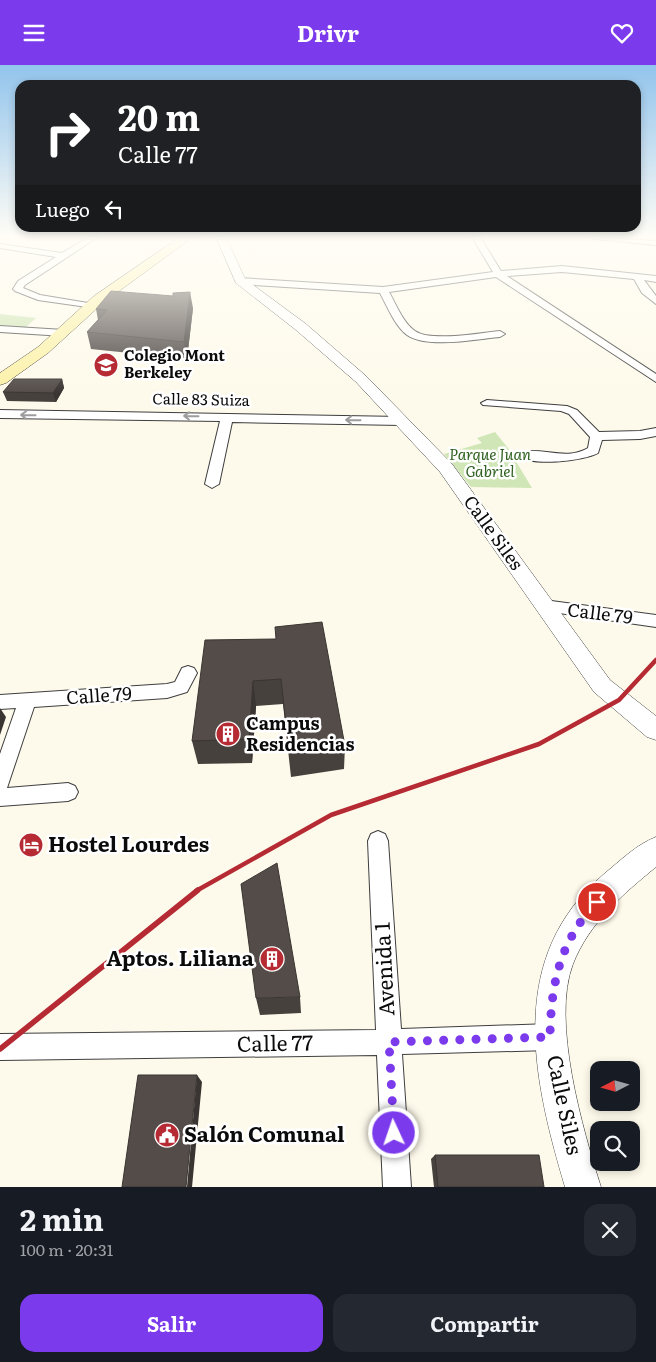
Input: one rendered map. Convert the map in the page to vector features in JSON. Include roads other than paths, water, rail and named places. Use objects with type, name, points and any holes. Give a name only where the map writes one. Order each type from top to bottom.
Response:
[{"type":"main road","points":[[0,380],[64,333],[91,306],[114,289]]},
{"type":"street","points":[[20,289],[21,292],[29,295],[91,306]]},
{"type":"street","name":"Calle Siles","points":[[251,289],[302,327],[361,379],[446,468],[602,686],[656,730]]},
{"type":"street","points":[[373,289],[388,289]]},
{"type":"street","points":[[521,289],[656,379]]},
{"type":"street","points":[[644,289],[656,301]]},
{"type":"street","points":[[383,290],[409,330],[416,335],[436,338],[500,334]]},
{"type":"street","points":[[0,329],[64,333]]},
{"type":"street","points":[[488,403],[563,408],[573,412],[596,436],[634,435],[656,432]]},
{"type":"street","name":"Calle 83 Suiza","points":[[0,414],[402,421]]},
{"type":"street","points":[[212,484],[227,417]]},
{"type":"street","points":[[525,455],[584,456],[594,450],[596,436]]},
{"type":"street","name":"Calle 79","points":[[544,606],[656,621]]},
{"type":"street","name":"Calle 79","points":[[0,702],[167,691],[181,687],[188,673]]},
{"type":"street","points":[[0,783],[27,701]]},
{"type":"street","points":[[0,797],[68,792]]},
{"type":"street","name":"Avenida 1","points":[[378,841],[397,1187]]},
{"type":"street","name":"Calle Siles","points":[[583,1187],[565,1117],[550,1037],[551,1000],[558,966],[583,921],[608,891],[656,850]]},
{"type":"street","name":"Calle 77","points":[[0,1049],[550,1037]]},
{"type":"railway","points":[[196,891],[331,815],[539,744],[619,700],[656,660]]},
{"type":"railway","points":[[0,1049],[198,890]]},
{"type":"place","name":"Colegio Mont Berkeley","points":[[106,365]]},
{"type":"place","name":"Campus Residencias","points":[[228,734]]},
{"type":"place","name":"Hostel Lourdes","points":[[31,845]]},
{"type":"place","name":"Aptos. Liliana","points":[[272,959]]},
{"type":"place","name":"Salón Comunal","points":[[167,1135]]},
{"type":"park label","name":"Parque Juan Gabriel","points":[[490,464]]}]
